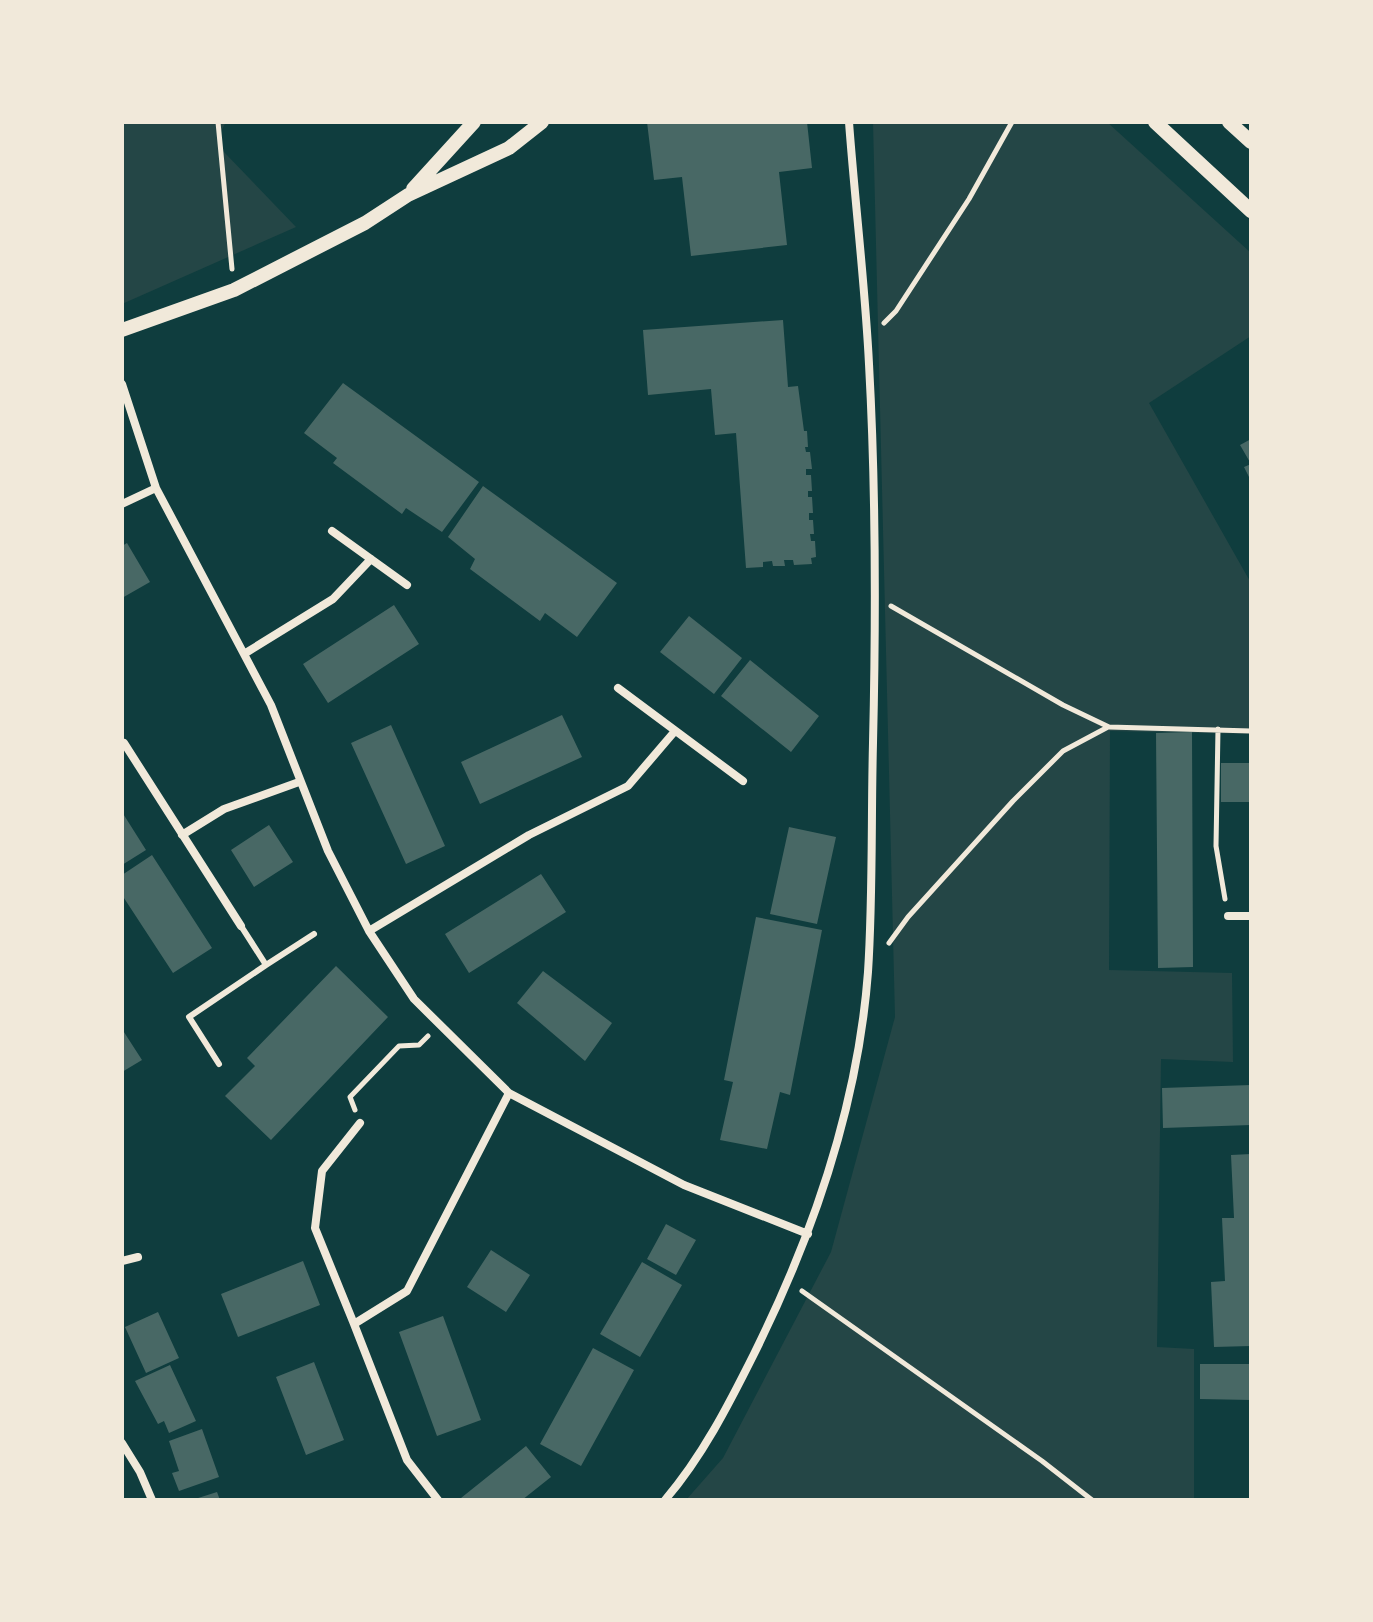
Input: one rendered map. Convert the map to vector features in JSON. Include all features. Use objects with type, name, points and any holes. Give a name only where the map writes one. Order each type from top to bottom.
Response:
[{"type":"street","points":[[408,195],[474,122]]},
{"type":"street","points":[[122,330],[234,290],[365,223],[408,195],[509,148],[542,122]]},
{"type":"street","points":[[665,1500],[681,1481],[733,1395],[808,1234],[840,1133],[868,973],[876,598],[867,340],[849,122]]},
{"type":"street","points":[[1155,122],[1251,211]]},
{"type":"street","points":[[1229,122],[1251,142]]},
{"type":"street","points":[[122,384],[156,488],[271,705],[328,851],[369,931],[414,999],[509,1093],[684,1185],[808,1234]]},
{"type":"street","points":[[122,504],[156,488]]},
{"type":"street","points":[[332,531],[407,585]]},
{"type":"street","points":[[244,654],[333,599],[371,559]]},
{"type":"street","points":[[618,688],[743,781]]},
{"type":"street","points":[[369,931],[529,835],[628,786],[675,731]]},
{"type":"street","points":[[124,743],[241,926]]},
{"type":"street","points":[[182,835],[224,809],[299,782]]},
{"type":"street","points":[[1228,916],[1251,916]]},
{"type":"street","points":[[354,1324],[407,1291],[509,1093]]},
{"type":"street","points":[[360,1123],[322,1171],[315,1228],[407,1460],[438,1500]]},
{"type":"street","points":[[122,1261],[138,1257]]},
{"type":"street","points":[[122,1443],[140,1472],[152,1500]]},
{"type":"lane","points":[[241,926],[266,965]]},
{"type":"lane","points":[[219,1064],[189,1017],[314,934]]},
{"type":"path","points":[[218,122],[234,290]]},
{"type":"path","points":[[867,340],[896,311],[969,199],[1012,122]]},
{"type":"path","points":[[876,598],[1063,705],[1109,727],[1251,731]]},
{"type":"path","points":[[868,973],[908,917],[1013,801],[1063,751],[1109,727]]},
{"type":"path","points":[[1218,729],[1216,846],[1228,916]]},
{"type":"path","points":[[360,1123],[350,1097],[399,1046],[419,1045],[440,1024]]},
{"type":"path","points":[[788,1282],[1042,1461],[1092,1500]]},
{"type":"shaded area","points":[[122,122],[226,122],[220,133],[223,151],[296,227],[122,304]]},
{"type":"shaded area","points":[[873,122],[1107,122],[1251,253],[1251,336],[1149,403],[1251,583],[1251,734],[1110,731],[1109,970],[1232,973],[1233,1062],[1161,1059],[1157,1347],[1194,1349],[1194,1500],[686,1500],[723,1458],[831,1252],[895,1017]]},
{"type":"building","points":[[647,122],[807,122],[812,168],[779,172],[787,245],[691,256],[682,177],[654,180]]},
{"type":"building","points":[[783,320],[788,387],[798,386],[804,431],[807,431],[808,447],[805,447],[806,452],[810,452],[812,469],[806,469],[806,475],[811,475],[812,491],[808,491],[808,497],[812,497],[813,513],[809,513],[809,520],[813,520],[814,534],[810,534],[811,541],[815,541],[816,557],[811,558],[812,564],[794,565],[793,560],[784,560],[785,566],[773,566],[772,561],[763,562],[763,567],[746,568],[736,433],[715,435],[711,389],[648,395],[643,330]]},
{"type":"building","points":[[343,383],[479,482],[442,532],[406,508],[402,514],[333,463],[337,458],[304,433]]},
{"type":"building","points":[[1251,439],[1251,464],[1240,445]]},
{"type":"building","points":[[1251,464],[1251,481],[1244,467]]},
{"type":"building","points":[[483,486],[617,583],[577,637],[545,613],[540,621],[470,569],[475,559],[448,537]]},
{"type":"building","points":[[127,543],[150,582],[122,598],[122,546]]},
{"type":"building","points":[[394,605],[419,644],[328,703],[303,664]]},
{"type":"building","points":[[689,616],[742,658],[714,694],[660,652]]},
{"type":"building","points":[[750,660],[819,716],[791,752],[721,696]]},
{"type":"building","points":[[562,715],[582,757],[480,804],[461,762]]},
{"type":"building","points":[[391,725],[445,846],[406,864],[351,743]]},
{"type":"building","points":[[1192,732],[1193,967],[1158,968],[1156,733]]},
{"type":"building","points":[[1221,763],[1251,763],[1251,802],[1221,802]]},
{"type":"building","points":[[122,812],[146,850],[122,865]]},
{"type":"building","points":[[269,825],[293,862],[254,887],[231,850]]},
{"type":"building","points":[[789,827],[836,837],[817,924],[770,914]]},
{"type":"building","points":[[152,855],[212,948],[173,973],[122,895],[122,875]]},
{"type":"building","points":[[541,874],[566,912],[469,973],[445,934]]},
{"type":"building","points":[[756,917],[822,930],[790,1095],[780,1092],[767,1149],[720,1140],[733,1082],[724,1080]]},
{"type":"building","points":[[336,966],[388,1017],[271,1140],[225,1096],[255,1066],[247,1058]]},
{"type":"building","points":[[543,971],[612,1023],[585,1061],[517,1003]]},
{"type":"building","points":[[122,1029],[142,1060],[122,1072]]},
{"type":"building","points":[[1251,1085],[1251,1125],[1163,1128],[1162,1088]]},
{"type":"building","points":[[1251,1154],[1251,1346],[1214,1347],[1211,1282],[1225,1281],[1222,1218],[1234,1218],[1231,1155]]},
{"type":"building","points":[[666,1224],[696,1240],[676,1275],[647,1259]]},
{"type":"building","points":[[491,1250],[530,1275],[506,1312],[467,1287]]},
{"type":"building","points":[[303,1261],[320,1305],[238,1337],[221,1294]]},
{"type":"building","points":[[642,1262],[682,1285],[640,1357],[600,1334]]},
{"type":"building","points":[[158,1312],[179,1358],[146,1373],[125,1327]]},
{"type":"building","points":[[443,1316],[481,1420],[437,1436],[399,1332]]},
{"type":"building","points":[[593,1348],[634,1370],[581,1466],[540,1444]]},
{"type":"building","points":[[314,1362],[344,1440],[306,1455],[276,1377]]},
{"type":"building","points":[[1200,1364],[1251,1364],[1251,1400],[1200,1399]]},
{"type":"building","points":[[170,1365],[196,1421],[169,1433],[164,1421],[158,1424],[135,1381]]},
{"type":"building","points":[[202,1429],[219,1477],[179,1491],[172,1473],[179,1471],[169,1441]]},
{"type":"building","points":[[526,1446],[551,1477],[522,1500],[462,1500],[461,1498]]},
{"type":"building","points":[[217,1492],[220,1500],[195,1500],[195,1499]]}]
